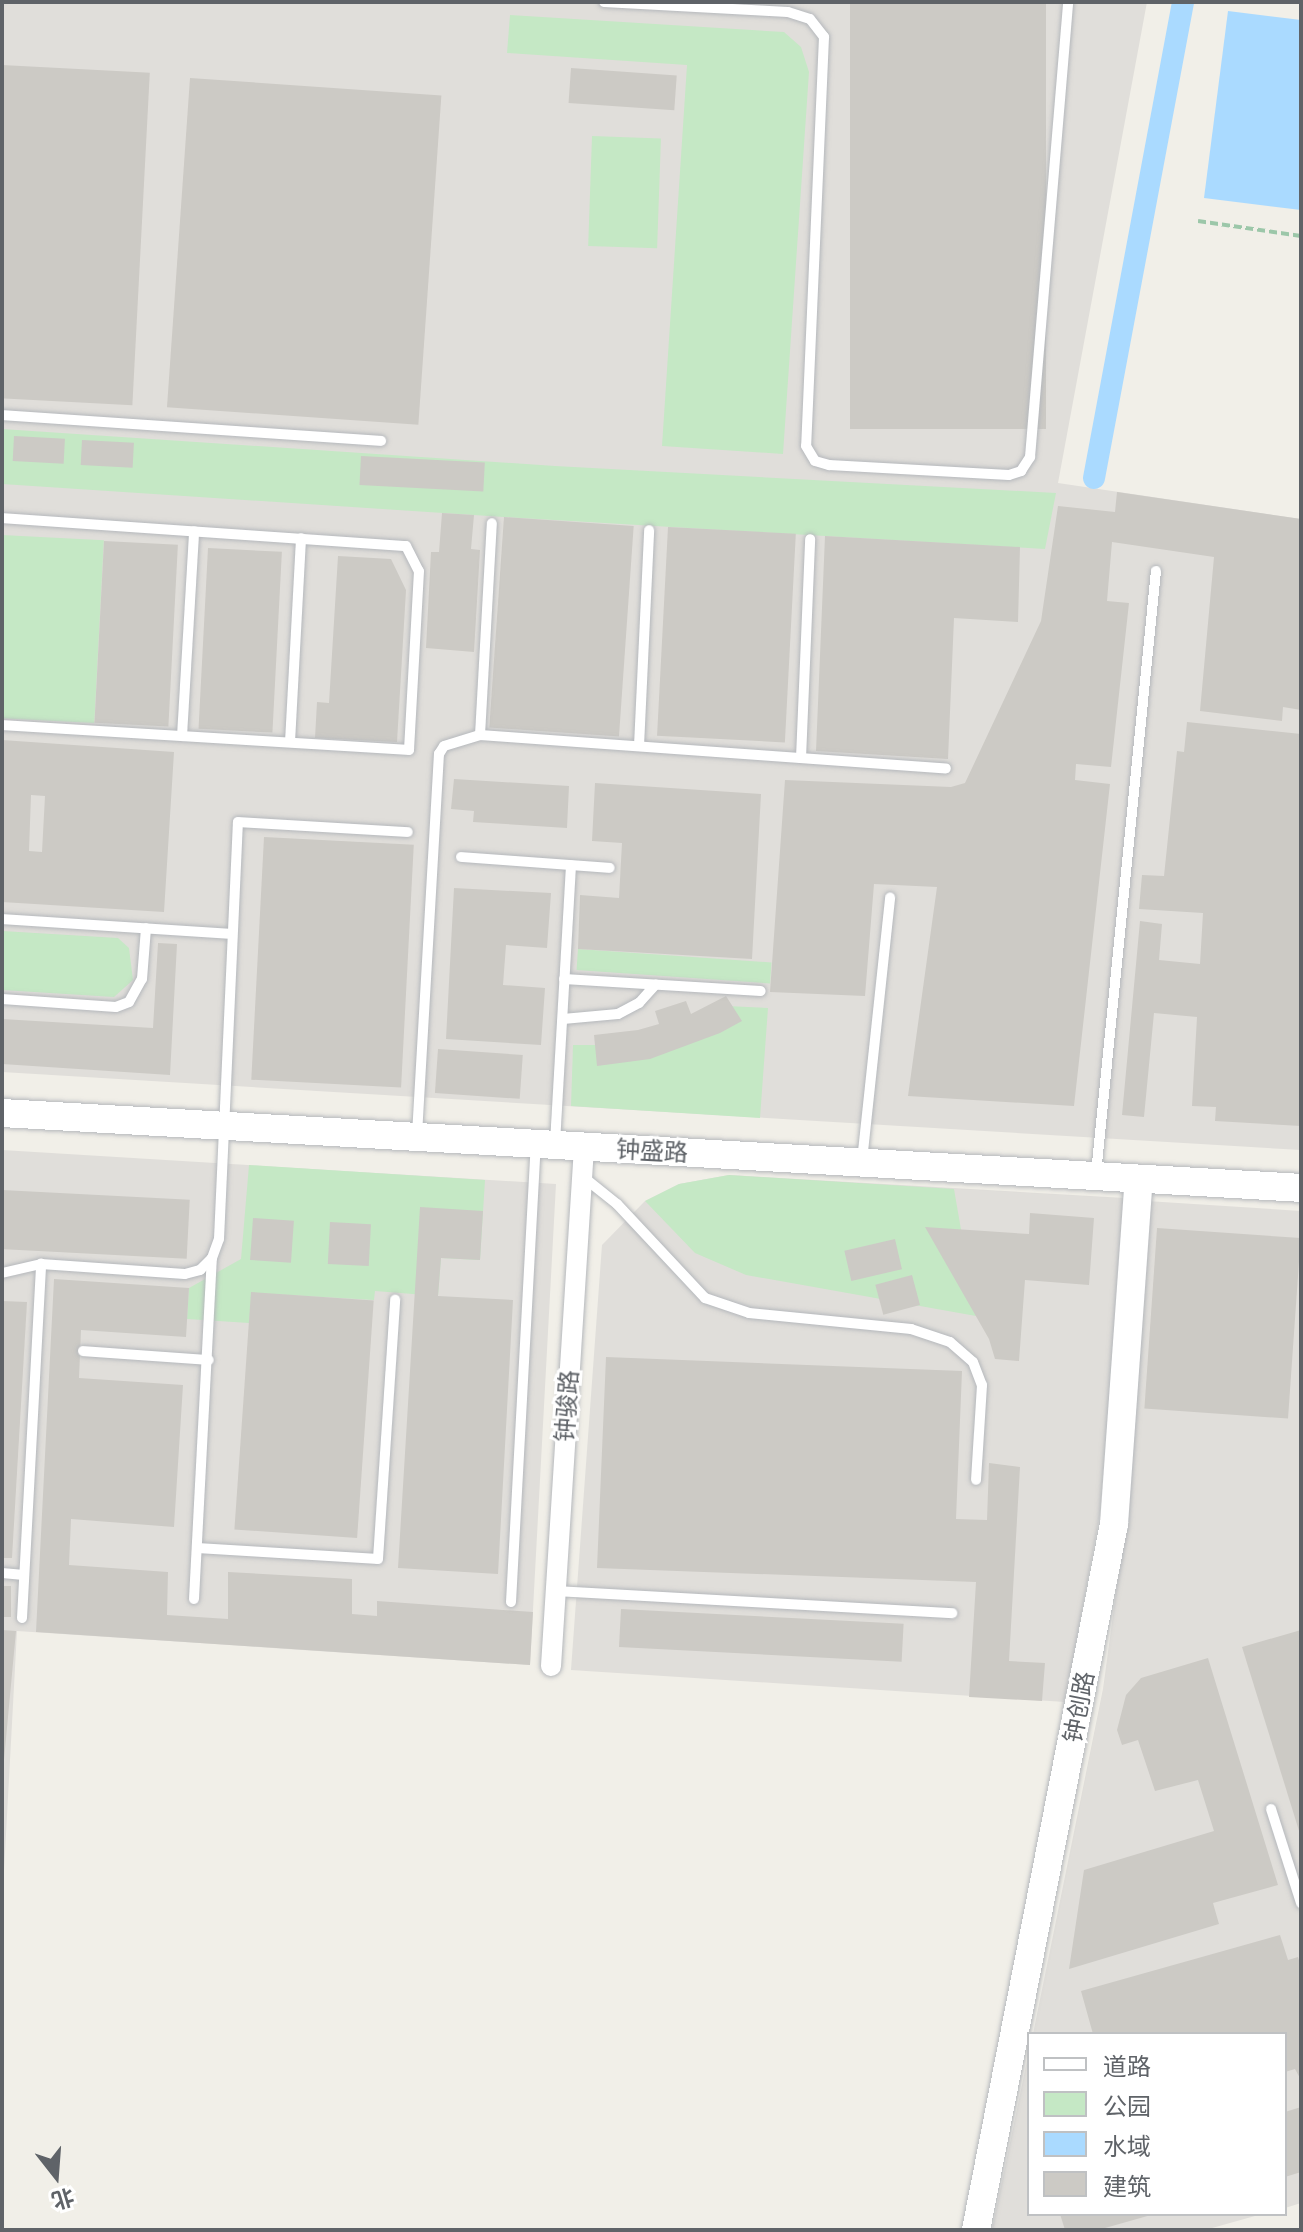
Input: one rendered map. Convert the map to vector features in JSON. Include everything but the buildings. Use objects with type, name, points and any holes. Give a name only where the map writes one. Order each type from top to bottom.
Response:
[{"type":"street","name":"钟盛路","points":[[2,1113],[1301,1188]]},
{"type":"street","name":"钟骏路","points":[[551,1666],[584,1147]]},
{"type":"street","name":"钟创路","points":[[976,2230],[1114,1524],[1139,1179]]},
{"type":"lane","points":[[604,2],[788,12],[810,19],[824,37],[806,446],[815,461],[829,465],[1009,475],[1021,471],[1030,457],[1068,2]]},
{"type":"lane","points":[[2,415],[381,441]]},
{"type":"lane","points":[[2,518],[406,546],[415,556],[419,571],[409,750],[2,725]]},
{"type":"lane","points":[[480,735],[492,523]]},
{"type":"lane","points":[[639,746],[649,530]]},
{"type":"lane","points":[[182,736],[194,531]]},
{"type":"lane","points":[[290,742],[301,538]]},
{"type":"lane","points":[[801,758],[810,539]]},
{"type":"lane","points":[[1096,1176],[1156,571]]},
{"type":"lane","points":[[417,1137],[439,754],[455,739],[480,735],[946,768]]},
{"type":"lane","points":[[194,1599],[212,1258],[219,1239],[238,822],[408,832]]},
{"type":"lane","points":[[461,857],[610,868]]},
{"type":"lane","points":[[511,1602],[546,1145],[563,1019],[571,865]]},
{"type":"lane","points":[[862,1163],[890,897]]},
{"type":"lane","points":[[2,919],[232,934]]},
{"type":"lane","points":[[2,999],[116,1007],[129,1002],[142,979],[146,928]]},
{"type":"lane","points":[[564,979],[761,991]]},
{"type":"lane","points":[[563,1019],[618,1014],[639,1003],[656,984]]},
{"type":"lane","points":[[582,1176],[617,1204],[705,1298],[749,1313],[911,1329],[950,1342],[973,1362],[982,1385],[976,1480]]},
{"type":"lane","points":[[2,1273],[41,1264],[185,1274],[200,1270],[212,1258]]},
{"type":"lane","points":[[22,1618],[41,1264]]},
{"type":"lane","points":[[198,1548],[378,1559],[395,1300]]},
{"type":"lane","points":[[83,1351],[209,1360]]},
{"type":"lane","points":[[2,1573],[24,1575]]},
{"type":"lane","points":[[556,1591],[952,1613]]},
{"type":"lane","points":[[1271,1809],[1301,1903]]},
{"type":"path","points":[[1198,221],[1301,236]]},
{"type":"shaded area","points":[[2,2],[1147,2],[1058,483],[1301,519],[1301,1150],[2,1072]]},
{"type":"shaded area","points":[[2,1150],[556,1184],[530,1665],[17,1631],[2,1908]]},
{"type":"shaded area","points":[[729,1175],[1125,1198],[1100,1513],[1065,1702],[571,1670],[602,1245],[645,1201],[679,1184]]},
{"type":"shaded area","points":[[1147,1201],[1301,1211],[1301,2203],[1287,2207],[1287,2032],[1033,2032],[1103,1689],[1125,1526]]},
{"type":"shaded area","points":[[1027,2061],[1027,2216],[1255,2216],[1205,2230],[992,2230]]},
{"type":"green space","points":[[510,15],[784,32],[801,47],[809,72],[783,454],[662,446],[687,65],[507,53]]},
{"type":"green space","points":[[592,136],[661,138],[657,248],[588,246]]},
{"type":"green space","points":[[2,429],[555,466],[1056,493],[1045,549],[504,517],[2,484]]},
{"type":"green space","points":[[2,535],[104,540],[94,723],[2,718]]},
{"type":"green space","points":[[2,931],[118,938],[129,948],[133,980],[114,997],[2,990]]},
{"type":"green space","points":[[578,949],[772,963],[770,983],[577,970]]},
{"type":"green space","points":[[727,1006],[768,1008],[760,1118],[571,1106],[573,1045],[618,1045]]},
{"type":"green space","points":[[249,1165],[485,1180],[480,1260],[441,1258],[438,1296],[375,1291],[374,1300],[252,1293],[249,1323],[187,1319],[189,1288],[241,1259]]},
{"type":"green space","points":[[729,1175],[954,1189],[976,1316],[746,1275],[695,1253],[645,1201],[679,1184]]},
{"type":"water","points":[[1228,11],[1301,20],[1301,210],[1204,198]]},
{"type":"waterway","points":[[1094,478],[1183,2]]}]
